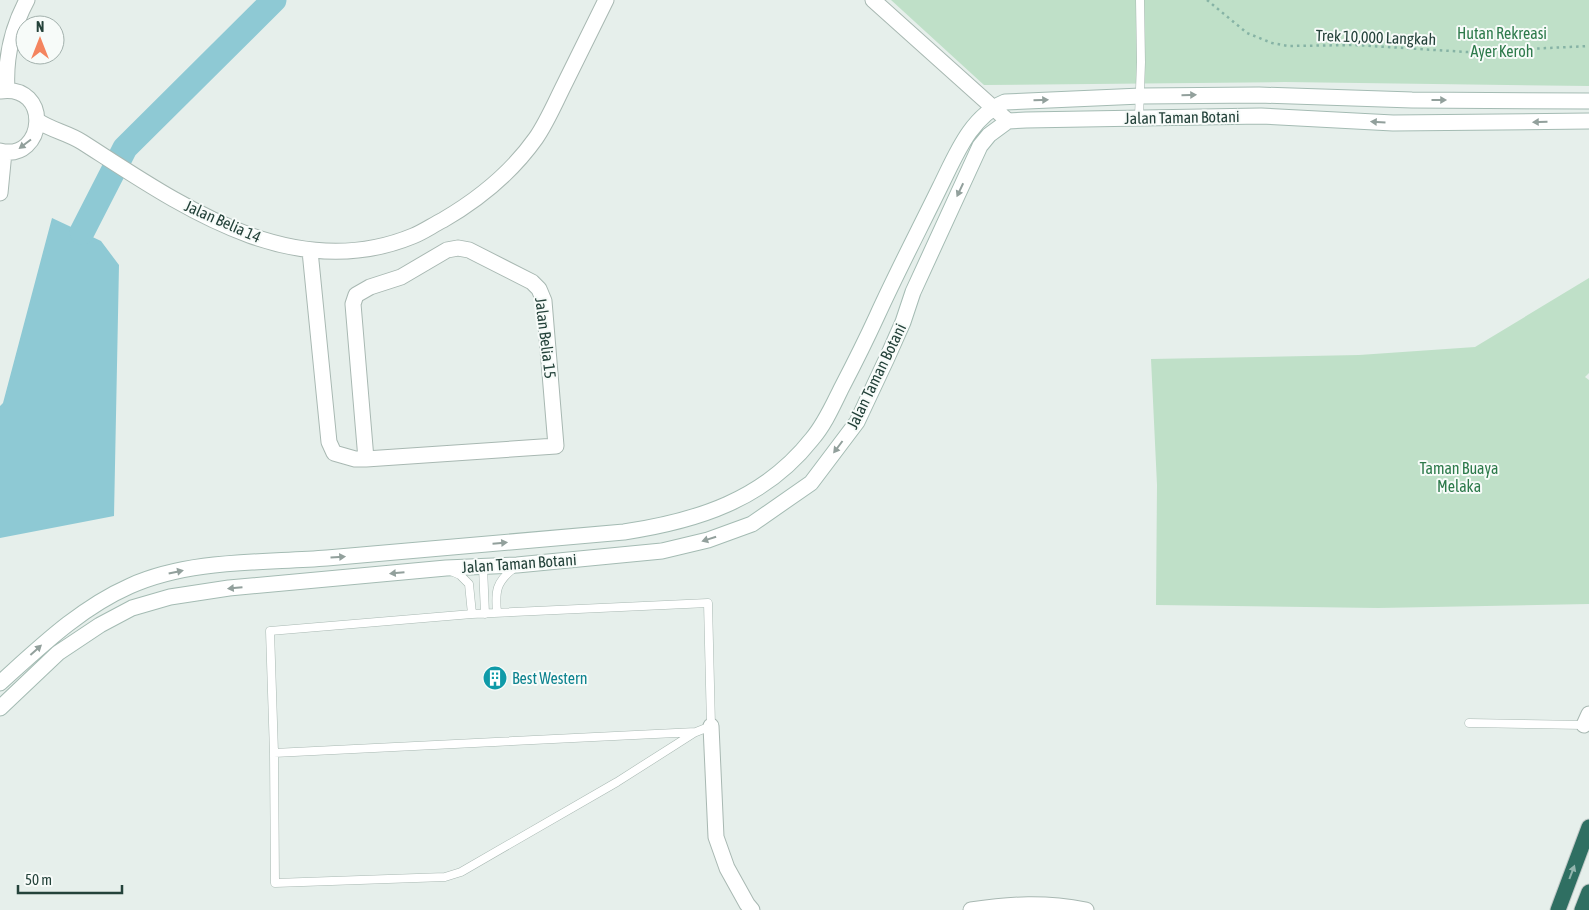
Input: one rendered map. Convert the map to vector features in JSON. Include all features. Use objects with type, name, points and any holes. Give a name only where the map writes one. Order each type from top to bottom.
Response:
[{"type":"highway","points":[[1558,910],[1589,827]]},
{"type":"highway","points":[[1582,910],[1589,892]]},
{"type":"street","points":[[0,193],[2,152],[14,151],[27,144],[36,131],[38,121],[32,103],[25,96],[3,90],[8,51],[19,17],[27,0]]},
{"type":"street","name":"Jalan Belia 14","points":[[38,121],[45,126],[80,140],[149,186],[246,235],[310,251],[352,251],[392,243],[413,236],[457,212],[500,179],[536,138],[550,115],[606,0]]},
{"type":"street","points":[[873,0],[1008,121]]},
{"type":"street","name":"Jalan Taman Botani","points":[[0,682],[85,611],[115,593],[152,577],[177,571],[215,566],[443,549],[624,532],[652,528],[698,517],[740,499],[769,480],[798,455],[812,440],[826,420],[962,141],[987,112],[1005,102],[1140,96],[1260,94],[1412,100],[1589,101]]},
{"type":"street","name":"Jalan Taman Botani","points":[[0,708],[58,653],[100,624],[132,608],[170,597],[229,588],[446,568],[517,565],[662,551],[708,540],[752,524],[811,483],[857,422],[903,322],[913,292],[980,146],[989,135],[1008,121],[1261,116],[1393,123],[1589,121]]},
{"type":"street","name":"Jalan Belia 15","points":[[310,251],[329,442],[334,452],[355,460],[556,446],[544,301],[539,289],[532,282],[469,250],[458,248],[447,250],[401,277],[370,287],[356,295],[353,304],[366,459]]},
{"type":"street","points":[[443,549],[466,555],[483,567]]},
{"type":"street","points":[[711,726],[716,837],[727,868],[752,910]]},
{"type":"street","points":[[970,910],[1009,904],[1044,905],[1086,910]]},
{"type":"lane","points":[[1139,117],[1140,0]]},
{"type":"lane","points":[[497,613],[496,592],[500,582],[503,576],[517,565]]},
{"type":"lane","points":[[483,567],[485,614]]},
{"type":"lane","points":[[446,568],[460,575],[469,584],[472,614]]},
{"type":"lane","points":[[708,603],[711,726],[696,732],[617,782],[461,872],[445,877],[275,883],[274,753],[270,631],[497,613],[708,603]]},
{"type":"lane","points":[[1468,722],[1586,720]]},
{"type":"lane","points":[[274,753],[696,732]]},
{"type":"path","name":"Trek 10,000 Langkah","points":[[1207,0],[1247,33],[1272,43],[1288,46],[1355,45],[1467,52],[1589,46]]},
{"type":"green space","name":"Hutan Rekreasi Ayer Keroh","points":[[891,0],[1589,0],[1589,86],[1285,82],[984,85]]},
{"type":"green space","name":"Taman Buaya Melaka","points":[[1589,278],[1589,373],[1585,377],[1589,380],[1589,604],[1378,608],[1156,605],[1157,485],[1151,359],[1359,355],[1475,347]]},
{"type":"water","points":[[52,218],[101,241],[119,265],[114,516],[0,538],[0,406],[3,403]]},
{"type":"waterway","points":[[82,232],[125,148],[274,0]]},
{"type":"place","name":"Best Western","points":[[495,678]]}]
